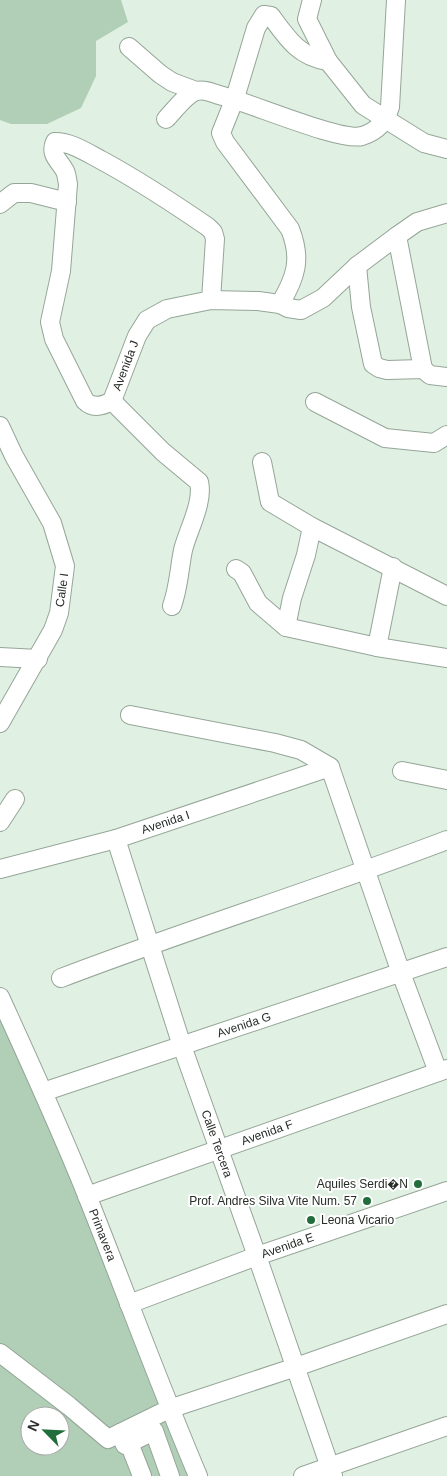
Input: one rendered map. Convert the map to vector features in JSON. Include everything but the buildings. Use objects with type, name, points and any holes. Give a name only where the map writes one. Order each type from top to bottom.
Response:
[{"type":"street","points":[[312,0],[307,18],[328,61],[363,105],[424,143],[446,147]]},
{"type":"street","points":[[129,47],[172,82],[196,91],[202,90],[235,98],[337,135],[361,136],[380,127],[386,119],[390,107],[396,0]]},
{"type":"street","points":[[280,304],[294,274],[297,258],[296,245],[290,229],[225,142],[221,133],[235,98],[256,28],[264,15],[271,16],[290,43],[316,59],[328,61]]},
{"type":"street","points":[[166,119],[196,91]]},
{"type":"street","name":"Avenida J","points":[[211,300],[213,232],[136,179],[79,149],[61,142],[55,142],[52,148],[53,153],[65,172],[68,184],[60,271],[50,322],[54,339],[85,401],[89,405],[101,407],[112,401],[137,336],[147,320],[167,308],[211,300],[237,299],[280,304],[288,308],[301,310],[323,298],[357,266],[417,222],[447,212]]},
{"type":"street","points":[[0,204],[14,193],[31,193],[67,202]]},
{"type":"street","points":[[397,236],[423,369],[430,375],[447,377]]},
{"type":"street","points":[[357,266],[363,316],[374,364],[379,368],[387,370],[423,369]]},
{"type":"street","points":[[112,401],[163,452],[199,482],[201,489],[198,503],[188,532],[183,552],[178,590],[172,606]]},
{"type":"street","points":[[315,402],[386,438],[434,443],[447,435]]},
{"type":"street","name":"Calle I","points":[[0,426],[18,465],[52,523],[65,566],[59,613],[53,630],[0,723]]},
{"type":"street","points":[[262,462],[270,502],[312,528],[393,567],[447,596]]},
{"type":"street","points":[[286,627],[292,598],[302,569],[312,528]]},
{"type":"street","points":[[376,647],[393,567]]},
{"type":"street","points":[[236,569],[242,573],[258,603],[286,627],[376,647],[447,658]]},
{"type":"street","points":[[0,657],[38,659]]},
{"type":"street","points":[[130,715],[275,743],[301,750],[330,767],[401,973],[443,1070]]},
{"type":"street","name":"Avenida I","points":[[0,869],[116,838],[330,767]]},
{"type":"street","points":[[402,771],[447,780]]},
{"type":"street","points":[[0,822],[15,799]]},
{"type":"street","name":"Calle Tercera","points":[[116,838],[182,1046],[332,1471]]},
{"type":"street","points":[[61,978],[149,944],[366,871],[447,840]]},
{"type":"street","name":"Avenida G","points":[[43,1092],[447,958]]},
{"type":"street","name":"Primavera","points":[[0,996],[87,1196],[169,1409],[198,1476]]},
{"type":"street","name":"Avenida F","points":[[87,1196],[443,1070]]},
{"type":"street","name":"Avenida E","points":[[129,1304],[257,1256],[447,1191]]},
{"type":"street","points":[[124,1438],[169,1409],[447,1314]]},
{"type":"street","points":[[0,1354],[69,1406],[108,1439],[124,1438],[154,1431],[170,1476]]},
{"type":"street","points":[[303,1476],[332,1471],[447,1426]]},
{"type":"street","points":[[124,1438],[142,1476]]},
{"type":"green space","points":[[0,0],[121,0],[128,22],[96,41],[96,76],[81,108],[47,124],[11,124],[0,120]]},
{"type":"green space","points":[[0,999],[195,1476],[0,1476]]},
{"type":"place","name":"Aquiles Serdi�N","points":[[418,1184]]},
{"type":"place","name":"Prof. Andres Silva Vite Num. 57","points":[[367,1201]]},
{"type":"place","name":"Leona Vicario","points":[[311,1220]]}]
